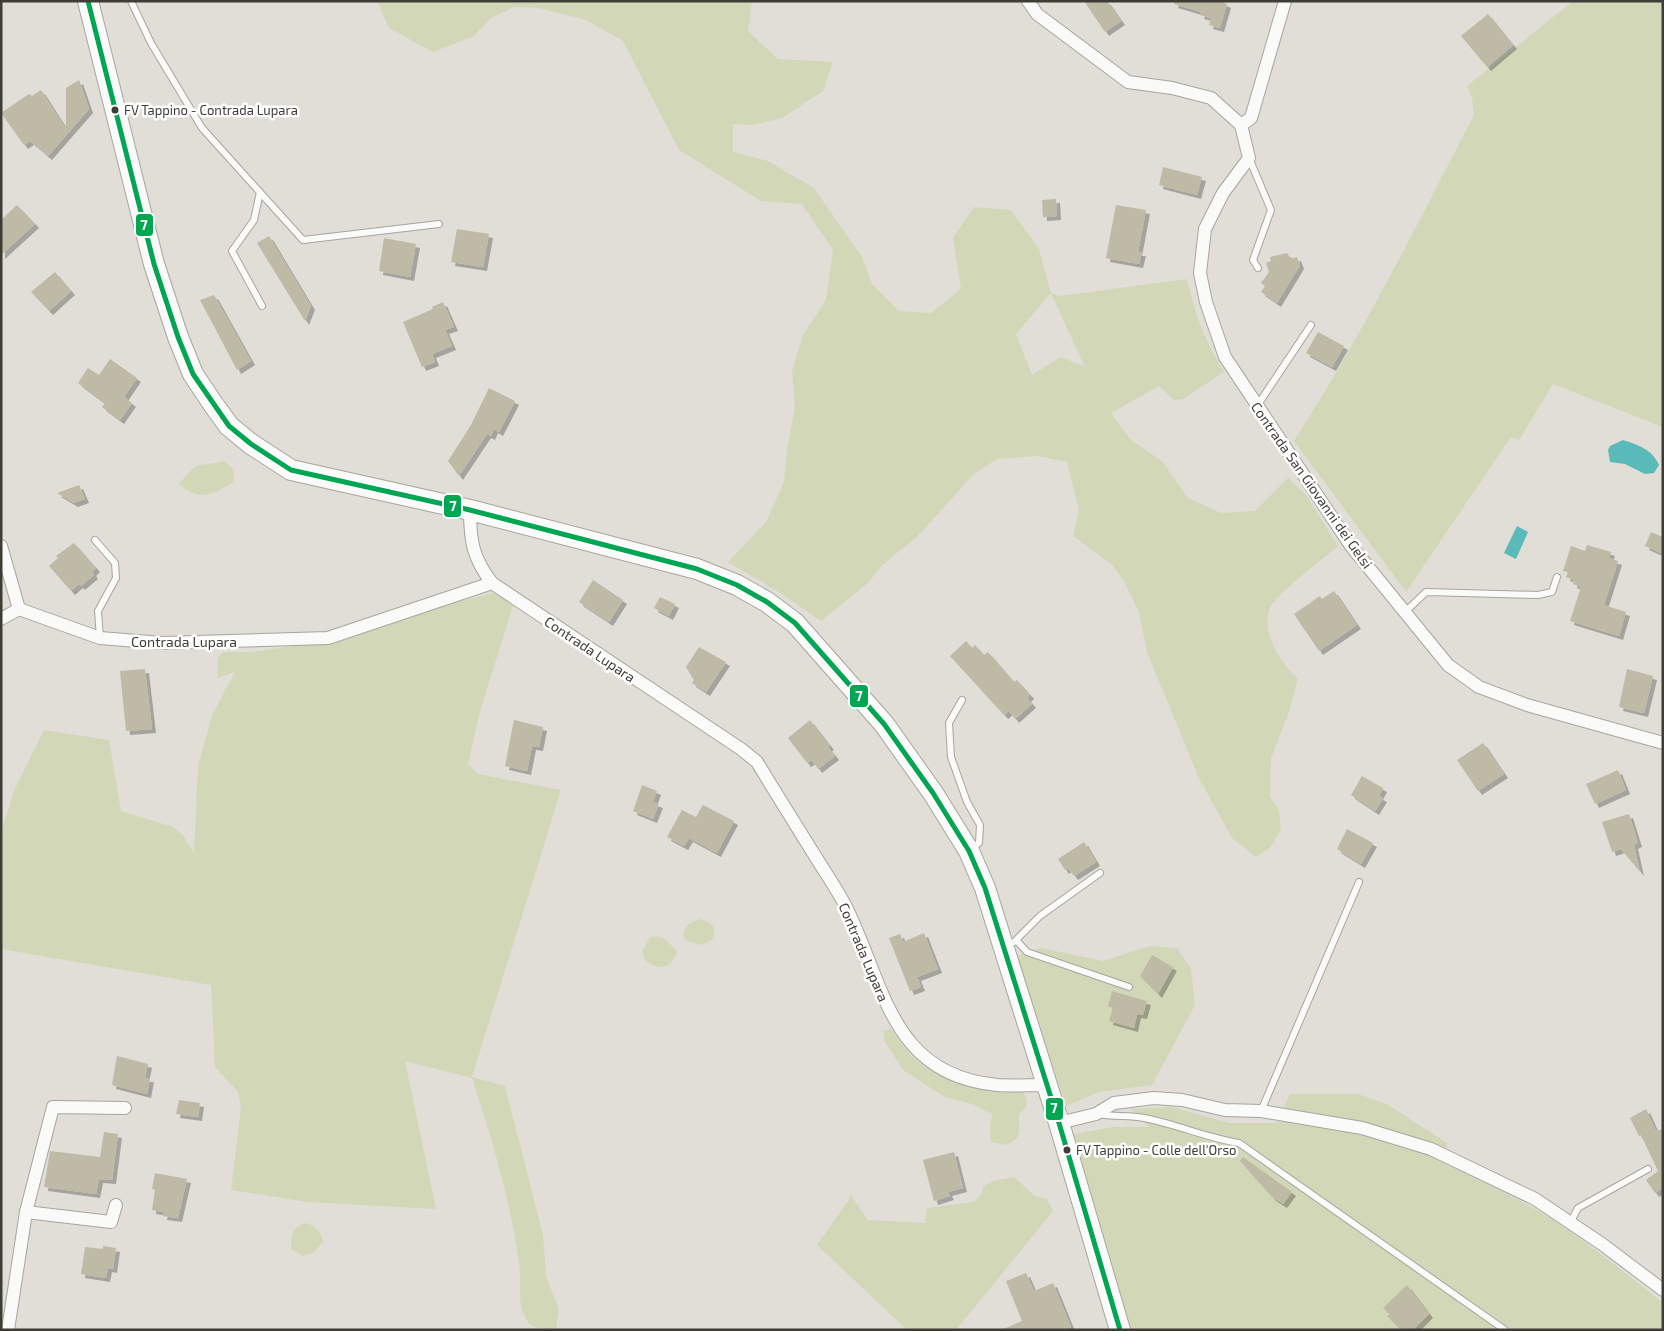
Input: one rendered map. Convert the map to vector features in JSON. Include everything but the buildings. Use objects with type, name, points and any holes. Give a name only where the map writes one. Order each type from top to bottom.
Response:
[{"type":"main road","points":[[88,1],[166,305],[194,374],[229,426],[251,444],[291,470],[470,510],[697,569],[737,585],[767,602],[795,623],[884,724],[933,793],[969,851],[1010,944],[1047,1085],[1120,1330]]},
{"type":"street","points":[[1028,1],[1037,14],[1128,82],[1172,88],[1211,98],[1241,125],[1249,158]]},
{"type":"street","points":[[1241,125],[1250,118],[1285,1]]},
{"type":"street","name":"Contrada San Giovanni dei Gelsi","points":[[1249,158],[1222,193],[1205,230],[1200,273],[1206,302],[1225,357],[1351,546],[1448,665],[1479,687],[1527,705],[1661,746]]},
{"type":"street","points":[[470,510],[473,552],[480,567],[492,583]]},
{"type":"street","points":[[1,546],[20,609],[1,619]]},
{"type":"street","name":"Contrada Lupara","points":[[20,609],[100,638],[162,643],[328,638],[492,583],[741,749],[757,762],[846,906],[889,1009],[912,1047],[953,1073],[975,1080],[997,1085],[1047,1085]]},
{"type":"street","points":[[1059,1123],[1096,1114],[1114,1103],[1154,1098],[1182,1100],[1225,1110],[1261,1111],[1362,1128],[1431,1149],[1535,1200],[1602,1244],[1663,1290]]},
{"type":"street","points":[[8,1330],[26,1212],[53,1107],[125,1108]]},
{"type":"street","points":[[26,1212],[111,1222],[116,1205]]},
{"type":"lane","points":[[131,1],[151,43],[202,128],[303,240],[439,224]]},
{"type":"lane","points":[[1249,158],[1271,210],[1253,260],[1258,268]]},
{"type":"lane","points":[[260,192],[254,220],[232,251],[262,306]]},
{"type":"lane","points":[[1257,406],[1311,325]]},
{"type":"lane","points":[[95,540],[115,563],[116,578],[98,611],[100,638]]},
{"type":"lane","points":[[1405,612],[1426,592],[1538,596],[1552,592],[1557,577]]},
{"type":"lane","points":[[962,700],[949,723],[951,757],[967,802],[980,825],[979,843],[969,851]]},
{"type":"lane","points":[[1100,874],[1040,916],[1010,944],[1027,952],[1129,988]]},
{"type":"lane","points":[[1261,1111],[1359,882]]},
{"type":"lane","points":[[1096,1114],[1115,1118],[1144,1118],[1239,1144],[1505,1330]]},
{"type":"lane","points":[[1570,1223],[1578,1208],[1648,1169]]},
{"type":"green space","points":[[377,1],[752,1],[748,31],[778,59],[833,62],[823,91],[782,118],[753,125],[733,124],[733,152],[768,161],[814,188],[862,257],[872,284],[899,311],[931,313],[961,289],[953,238],[974,207],[1011,210],[1039,249],[1051,293],[1060,296],[1187,279],[1201,327],[1224,372],[1183,399],[1174,400],[1159,386],[1111,413],[1131,440],[1162,461],[1188,498],[1221,513],[1255,511],[1288,478],[1306,495],[1338,546],[1281,594],[1270,608],[1268,628],[1270,637],[1279,656],[1298,679],[1289,712],[1271,758],[1270,797],[1279,810],[1281,829],[1271,847],[1256,857],[1232,838],[1199,778],[1147,652],[1139,612],[1123,579],[1111,564],[1073,536],[1079,509],[1067,462],[1038,456],[997,459],[973,475],[918,536],[882,565],[869,582],[821,621],[779,592],[728,562],[766,522],[784,482],[787,449],[795,408],[792,371],[803,335],[826,300],[833,250],[802,204],[761,201],[679,150],[623,41],[586,20],[538,8],[514,7],[491,18],[474,36],[433,52],[389,28]],"holes":[[[1051,293],[1085,367],[1061,357],[1032,375],[1016,334]]]},
{"type":"green space","points":[[1573,1],[1663,1],[1663,427],[1553,384],[1519,440],[1511,437],[1406,592],[1294,441],[1319,402],[1365,321],[1474,115],[1472,98],[1467,86]]},
{"type":"green space","points":[[224,461],[233,470],[233,482],[219,490],[206,495],[200,495],[186,490],[179,484],[198,466]]},
{"type":"green space","points":[[493,593],[514,603],[480,711],[468,764],[478,774],[561,790],[472,1077],[505,1086],[543,1235],[546,1276],[559,1310],[556,1330],[543,1329],[531,1325],[526,1319],[521,1306],[520,1270],[506,1193],[472,1078],[405,1061],[436,1209],[308,1202],[231,1190],[241,1109],[238,1092],[215,1067],[211,985],[1,949],[1,833],[14,791],[44,730],[109,740],[121,811],[173,827],[182,834],[194,853],[198,766],[212,715],[235,672],[217,678],[218,658],[223,652],[251,652],[317,643],[330,645],[450,604]]},
{"type":"green space","points":[[700,919],[711,924],[714,929],[712,940],[701,945],[685,940],[683,933],[687,925]]},
{"type":"green space","points":[[657,936],[665,939],[677,951],[672,962],[664,967],[649,963],[644,959],[642,951],[650,937]]},
{"type":"green space","points":[[1150,946],[1177,948],[1191,969],[1195,1005],[1152,1085],[1099,1092],[1066,1106],[1017,956],[1041,948],[1103,961]]},
{"type":"green space","points":[[891,1029],[905,1048],[926,1068],[966,1083],[1024,1093],[1027,1100],[1026,1107],[1019,1114],[1019,1132],[1016,1139],[1006,1145],[991,1142],[990,1124],[993,1115],[972,1104],[945,1097],[903,1070],[884,1040],[884,1031]]},
{"type":"green space","points":[[1290,1094],[1358,1094],[1387,1104],[1447,1143],[1444,1163],[1513,1197],[1553,1220],[1663,1303],[1663,1330],[1129,1330],[1074,1134],[1113,1127],[1149,1127],[1131,1109],[1172,1107],[1229,1123],[1277,1123]]},
{"type":"green space","points":[[1014,1177],[1035,1196],[1047,1199],[1053,1211],[956,1330],[907,1330],[817,1245],[850,1198],[850,1194],[868,1220],[925,1223],[927,1208],[974,1202],[982,1193],[983,1187],[993,1181]]},
{"type":"green space","points":[[305,1223],[317,1229],[323,1241],[314,1252],[303,1256],[291,1249],[291,1240],[294,1230]]},
{"type":"water","points":[[1623,440],[1639,446],[1653,455],[1659,465],[1654,473],[1645,474],[1625,464],[1610,462],[1608,450],[1610,446]]},
{"type":"water","points":[[1517,526],[1528,532],[1516,559],[1504,553]]},
{"type":"transit line","name":"7","points":[[88,1],[154,264],[178,337],[193,374],[229,426],[251,444],[291,470],[470,510],[697,569],[737,585],[767,602],[795,623],[884,724],[933,793],[969,851],[985,888],[1059,1123],[1120,1330]]},
{"type":"place","name":"FV Tappino - Contrada Lupara","points":[[115,110]]},
{"type":"place","name":"FV Tappino - Colle dell'Orso","points":[[1067,1150]]}]
